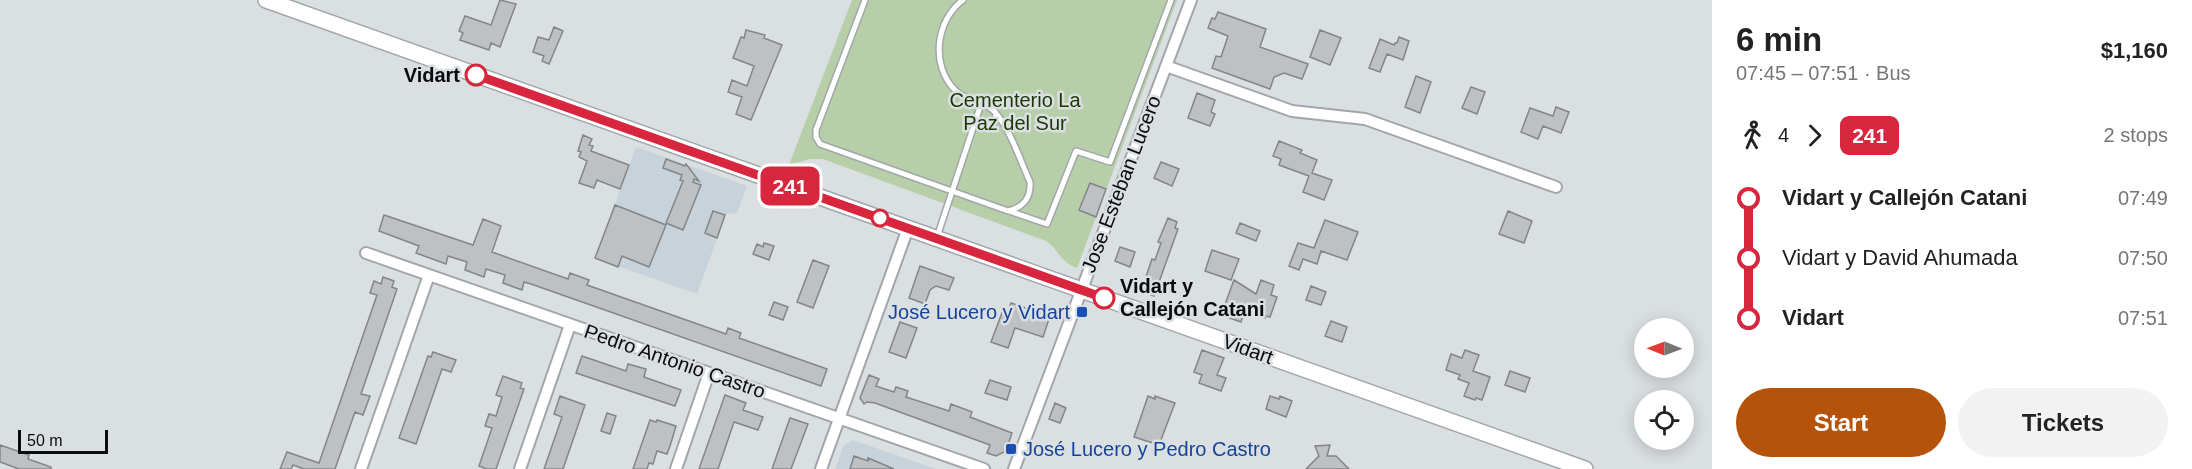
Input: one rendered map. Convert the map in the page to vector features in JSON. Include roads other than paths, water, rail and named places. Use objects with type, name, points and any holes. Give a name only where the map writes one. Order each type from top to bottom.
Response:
[{"type":"street","name":"Vidart","points":[[266,0],[1585,469]]},
{"type":"street","name":"Jose Esteban Lucero","points":[[1014,469],[1191,0]]},
{"type":"street","points":[[1166,66],[1292,111],[1365,119],[1556,187]]},
{"type":"street","points":[[821,469],[908,228]]},
{"type":"street","name":"Pedro Antonio Castro","points":[[366,253],[984,469]]},
{"type":"street","points":[[362,469],[429,275]]},
{"type":"street","points":[[520,469],[570,325]]},
{"type":"street","points":[[676,469],[709,373]]},
{"type":"lane","points":[[865,0],[816,130],[816,137],[820,144],[1047,224],[1076,151],[1110,162],[1171,0]]},
{"type":"lane","points":[[963,0],[945,19],[940,32],[940,58],[948,80],[955,90],[971,101],[992,109],[1002,122],[1030,182],[1031,192],[1028,199],[1016,209],[1008,211]]},
{"type":"lane","points":[[936,238],[981,104]]},
{"type":"lane","points":[[976,119],[987,127],[993,124],[996,114]]},
{"type":"place","name":"Vidart","points":[[476,75]]},
{"type":"place","name":"Vidart y Callejón Catani","points":[[1104,298]]},
{"type":"place","name":"José Lucero y Vidart","points":[[1082,312]]},
{"type":"place","name":"José Lucero y Pedro Castro","points":[[1011,449]]},
{"type":"park label","name":"Cementerio La Paz del Sur","points":[[1015,112]]}]
